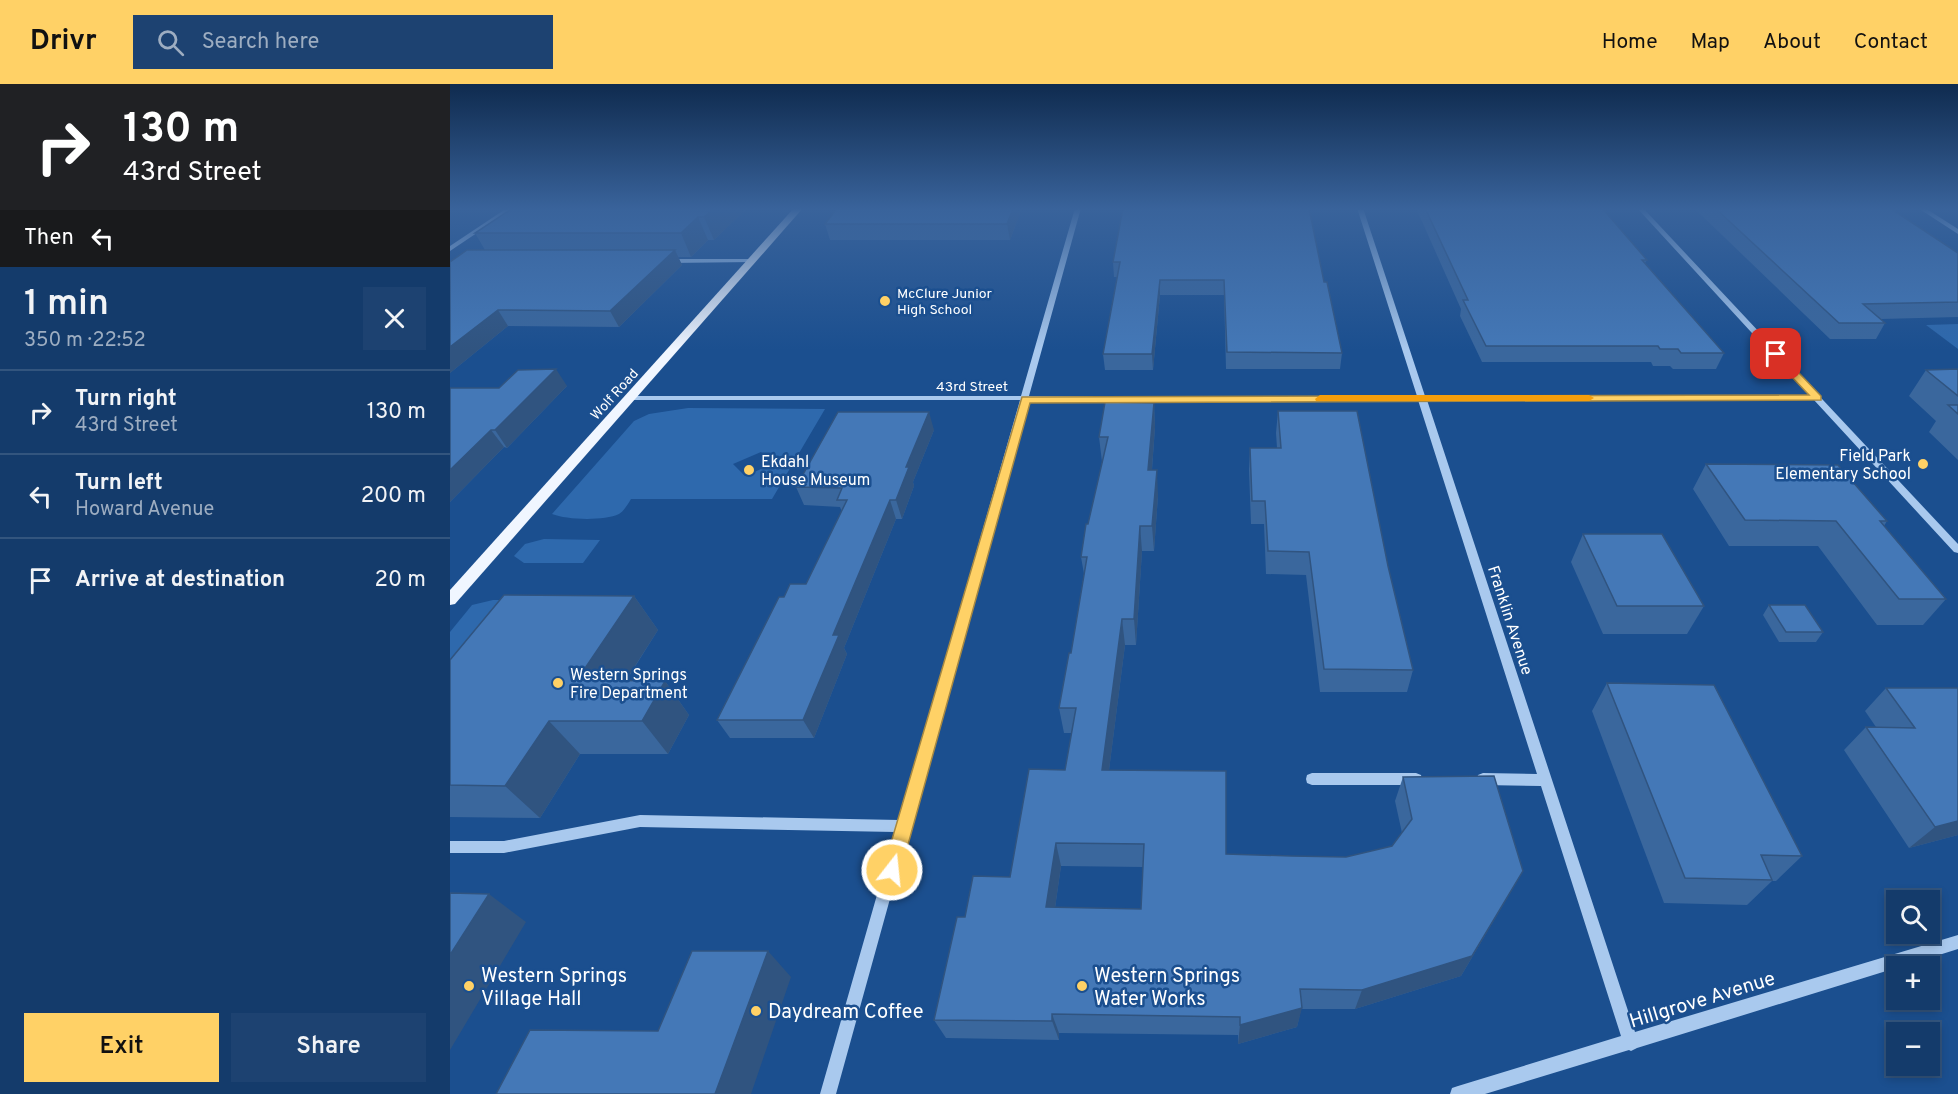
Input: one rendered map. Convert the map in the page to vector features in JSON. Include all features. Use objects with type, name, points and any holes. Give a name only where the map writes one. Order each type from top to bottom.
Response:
[{"type":"main road","name":"Wolf Road","points":[[450,600],[756,255]]},
{"type":"street","points":[[828,1094],[1065,255]]},
{"type":"street","name":"Franklin Avenue","points":[[1375,255],[1631,1042]]},
{"type":"street","points":[[1684,255],[1958,550]]},
{"type":"street","points":[[657,261],[751,261]]},
{"type":"street","name":"43rd Street","points":[[630,398],[1817,398]]},
{"type":"street","points":[[1312,779],[1425,779]]},
{"type":"street","points":[[1470,779],[1545,780]]},
{"type":"street","points":[[450,847],[504,848],[640,821],[904,826]]},
{"type":"street","name":"Hillgrove Avenue","points":[[1458,1094],[1958,942]]},
{"type":"shaded area","points":[[1958,324],[1958,349],[1926,325]]},
{"type":"shaded area","points":[[688,408],[825,409],[772,499],[631,499],[619,514],[604,518],[567,518],[552,514],[634,421],[649,414]],"holes":[[[761,452],[773,464],[745,476],[733,464]]]},
{"type":"shaded area","points":[[544,539],[600,540],[583,563],[524,563],[514,556],[525,544]]},
{"type":"shaded area","points":[[493,600],[527,600],[450,737],[450,632],[472,605]]},
{"type":"building","points":[[460,255],[670,255],[610,311],[498,310],[450,347],[450,262]]},
{"type":"building","points":[[1114,255],[1319,255],[1324,282],[1327,282],[1342,353],[1227,352],[1224,280],[1160,280],[1152,354],[1103,354],[1120,262],[1113,262]]},
{"type":"building","points":[[1447,255],[1643,255],[1647,260],[1642,260],[1724,353],[1681,353],[1678,349],[1660,349],[1658,346],[1486,346],[1463,300],[1468,300]]},
{"type":"building","points":[[1766,255],[1958,255],[1958,302],[1863,304],[1885,323],[1839,323]]},
{"type":"building","points":[[556,369],[495,430],[491,430],[450,470],[450,388],[499,388],[518,370]]},
{"type":"building","points":[[1958,369],[1958,396],[1926,370]]},
{"type":"building","points":[[1105,402],[1154,403],[1148,470],[1157,470],[1152,526],[1140,526],[1134,619],[1122,619],[1102,770],[1226,771],[1226,854],[1346,857],[1392,846],[1412,819],[1403,777],[1494,776],[1523,871],[1472,956],[1362,990],[1300,989],[1302,1008],[1240,1025],[1240,1017],[1052,1014],[1052,1021],[934,1020],[957,917],[965,917],[973,876],[1010,877],[1029,769],[1065,770],[1076,708],[1059,708],[1087,557],[1081,557],[1086,524],[1088,524],[1108,437],[1099,437]],"holes":[[[1056,843],[1144,844],[1141,909],[1046,907]]]},
{"type":"building","points":[[1948,405],[1958,405],[1958,414]]},
{"type":"building","points":[[1278,411],[1357,411],[1388,566],[1413,670],[1324,669],[1309,552],[1268,551],[1265,501],[1252,501],[1250,448],[1281,448]]},
{"type":"building","points":[[838,412],[929,412],[906,467],[909,467],[896,500],[890,500],[833,635],[839,635],[803,720],[717,720],[779,597],[784,597],[790,584],[806,584],[847,500],[837,500],[842,488],[796,487]]},
{"type":"building","points":[[1706,464],[1838,465],[1887,521],[1880,521],[1946,599],[1899,599],[1836,521],[1745,520]]},
{"type":"building","points":[[1583,534],[1662,534],[1704,606],[1617,606]]},
{"type":"building","points":[[504,595],[634,596],[577,680],[665,681],[642,721],[549,721],[505,786],[450,785],[450,660]]},
{"type":"building","points":[[1769,605],[1805,605],[1823,632],[1786,632]]},
{"type":"building","points":[[1607,683],[1714,685],[1802,856],[1761,855],[1772,880],[1685,878]]},
{"type":"building","points":[[1886,688],[1958,688],[1958,821],[1935,827],[1866,727],[1915,728]]},
{"type":"building","points":[[450,893],[489,894],[450,955]]},
{"type":"building","points":[[692,951],[768,951],[715,1094],[496,1094],[530,1030],[658,1031]]},
{"type":"slow traffic","points":[[1320,399],[1589,398]]},
{"type":"place","name":"McClure Junior High School","points":[[885,301]]},
{"type":"place","name":"Field Park Elementary School","points":[[1923,464]]},
{"type":"place","name":"Ekdahl House Museum","points":[[749,470]]},
{"type":"place","name":"Western Springs Fire Department","points":[[558,683]]},
{"type":"place","name":"Western Springs Village Hall","points":[[469,986]]},
{"type":"place","name":"Western Springs Water Works","points":[[1082,986]]},
{"type":"place","name":"Daydream Coffee","points":[[756,1011]]},
{"type":"route","points":[[892,870],[1026,399],[1817,398],[1776,354]]}]
